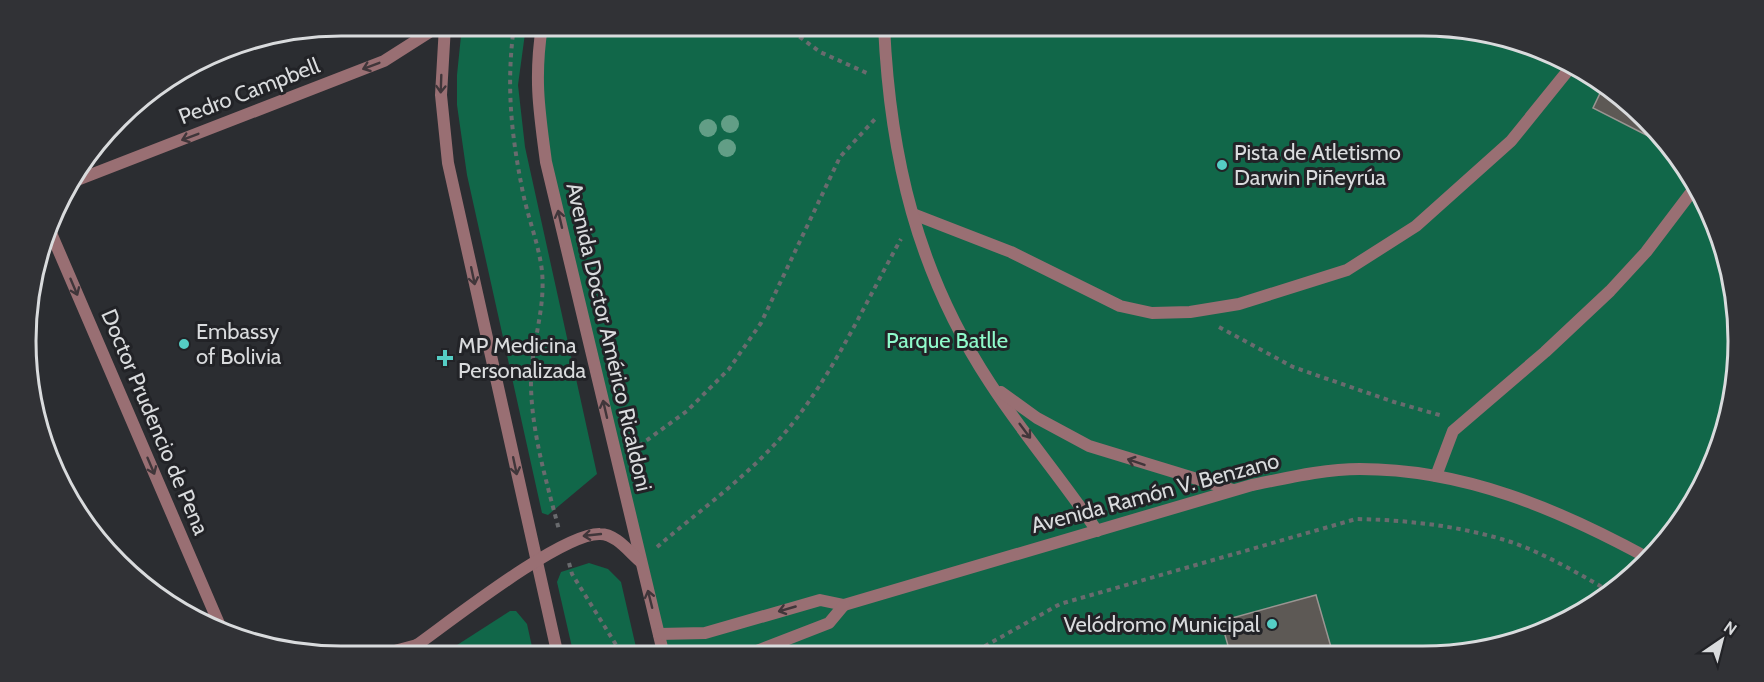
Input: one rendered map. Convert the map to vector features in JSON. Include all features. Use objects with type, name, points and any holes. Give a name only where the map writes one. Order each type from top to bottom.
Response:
[{"type":"street","name":"Pedro Campbell","points":[[83,178],[384,61],[424,36]]},
{"type":"street","points":[[444,36],[441,95],[448,163],[556,646]]},
{"type":"street","name":"Avenida Doctor Américo Ricaldoni","points":[[540,36],[536,65],[537,102],[546,162],[662,646]]},
{"type":"street","points":[[884,36],[886,81],[902,179],[931,275],[990,384],[1097,531]]},
{"type":"street","points":[[913,214],[1011,252],[1120,306],[1152,313],[1190,312],[1239,304],[1347,270],[1379,252],[1416,226],[1511,141],[1567,72]]},
{"type":"street","points":[[1437,476],[1453,431],[1545,352],[1610,291],[1646,252],[1690,194]]},
{"type":"street","name":"Doctor Prudencio de Pena","points":[[54,239],[217,620]]},
{"type":"street","points":[[990,384],[1037,418],[1089,446],[1233,490]]},
{"type":"street","name":"Avenida Ramón V. Benzano","points":[[659,634],[705,633],[820,600],[844,605],[1233,490],[1304,475],[1359,469],[1437,476],[1481,484],[1575,521],[1641,555]]},
{"type":"street","points":[[413,646],[536,561],[581,536],[602,534],[616,540],[640,562]]},
{"type":"street","name":"Avenida Ramón V. Benzano","points":[[770,646],[829,623],[844,605]]},
{"type":"path","points":[[513,36],[508,68],[509,116],[523,194],[541,264],[544,298],[531,385],[539,455],[572,574],[617,646]]},
{"type":"path","points":[[798,36],[820,52],[886,81]]},
{"type":"path","points":[[617,462],[687,411],[729,369],[761,323],[840,157],[890,103]]},
{"type":"path","points":[[640,562],[758,462],[789,427],[831,365],[913,214]]},
{"type":"path","points":[[1190,312],[1293,367],[1394,402],[1464,421]]},
{"type":"path","points":[[985,646],[1059,604],[1356,519],[1401,520],[1458,529],[1512,543],[1602,588]]},
{"type":"green space","points":[[461,36],[525,36],[518,85],[525,147],[597,474],[548,515],[542,513],[467,175],[457,105]]},
{"type":"green space","name":"Parque Batlle","points":[[542,36],[1423,36],[1463,39],[1502,46],[1558,67],[1609,99],[1639,125],[1665,155],[1697,206],[1718,262],[1727,321],[1727,361],[1718,420],[1705,458],[1687,494],[1665,527],[1639,557],[1609,583],[1576,605],[1540,623],[1502,636],[1463,643],[1423,646],[662,646],[546,162]]},
{"type":"green space","points":[[589,563],[608,569],[621,582],[636,646],[572,646],[557,582],[561,572]]},
{"type":"green space","points":[[510,611],[516,611],[527,624],[532,646],[456,646]]},
{"type":"building","points":[[1600,93],[1639,125],[1649,136],[1593,108]]},
{"type":"building","points":[[1316,595],[1331,646],[1228,646],[1221,621]]},
{"type":"place","name":"Pista de Atletismo Darwin Piñeyrúa","points":[[1222,165]]},
{"type":"place","name":"Embassy of Bolivia","points":[[184,344]]},
{"type":"place","name":"MP Medicina Personalizada","points":[[445,358]]},
{"type":"place","name":"Velódromo Municipal","points":[[1272,624]]}]
